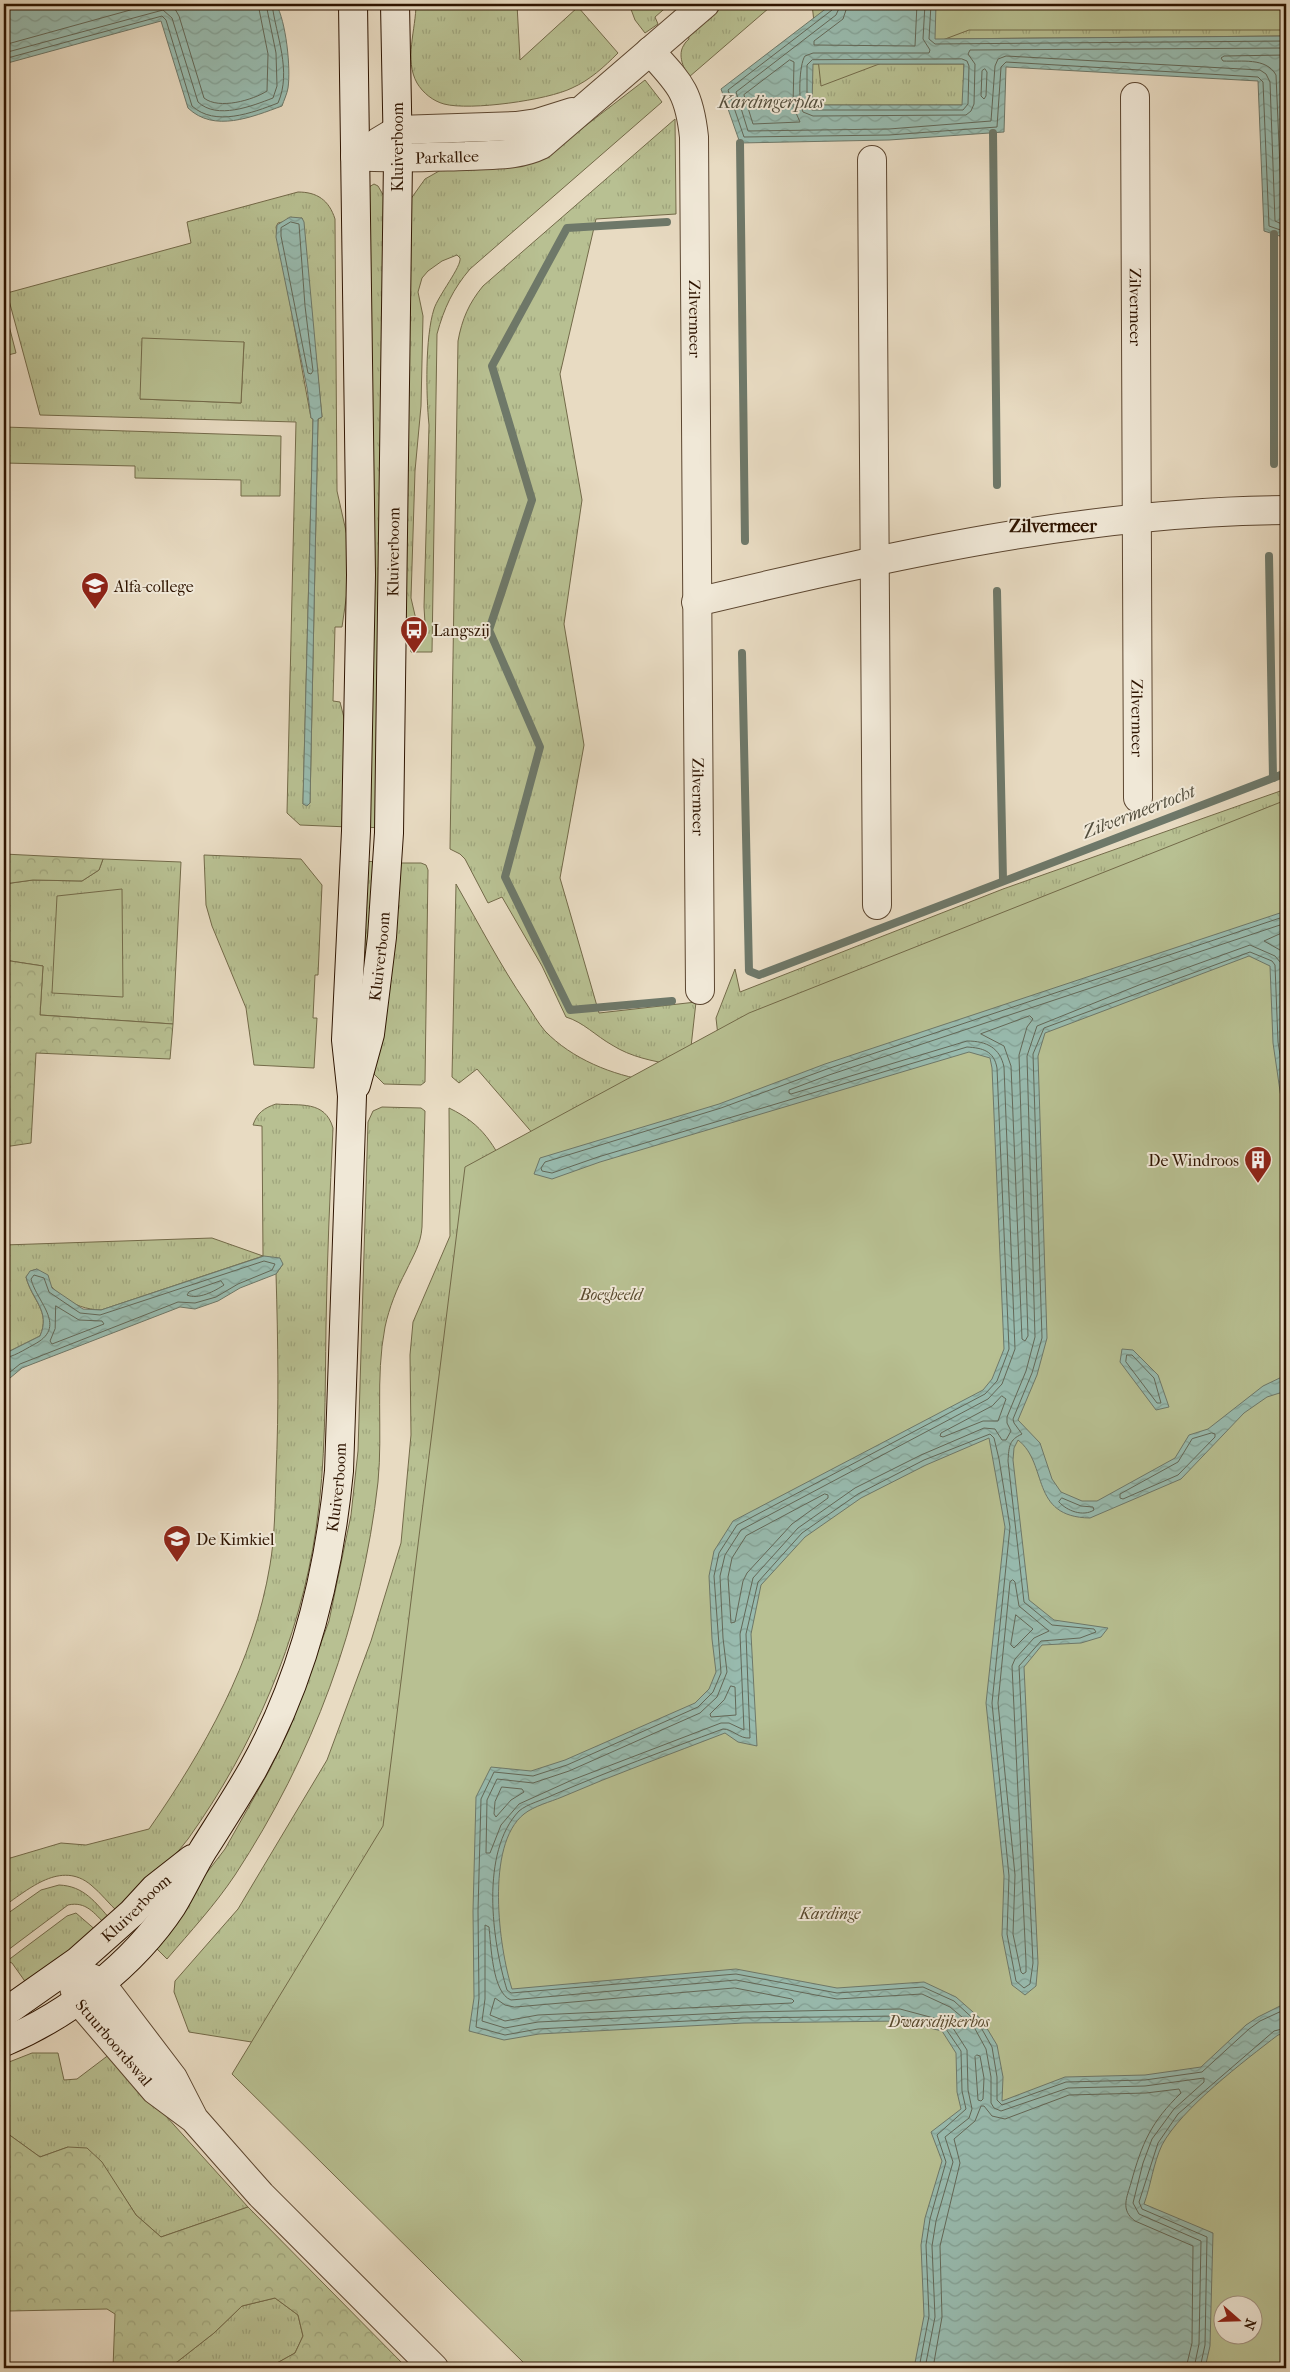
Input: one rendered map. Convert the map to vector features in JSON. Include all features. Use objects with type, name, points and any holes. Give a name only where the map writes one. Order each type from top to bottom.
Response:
[{"type":"street","name":"Kluiverboom","points":[[4,2042],[46,2020],[100,1982],[129,1957],[172,1905],[203,1850],[254,1768],[276,1721],[299,1664],[325,1573],[334,1522],[339,1471],[352,1096],[346,1040],[356,832],[361,575],[353,4]]},
{"type":"street","name":"Kluiverboom","points":[[352,1096],[370,1034],[382,937],[389,833],[398,159],[395,4]]},
{"type":"street","name":"Parkallee","points":[[355,156],[398,159],[516,154],[541,145],[705,4]]},
{"type":"street","name":"Zilvermeer","points":[[650,51],[684,90],[691,110],[694,137],[700,990]]},
{"type":"street","name":"Zilvermeer","points":[[1135,97],[1138,798]]},
{"type":"street","name":"Parkallee","points":[[355,156],[398,130],[516,126],[537,123],[583,108]]},
{"type":"street","points":[[872,160],[877,905]]},
{"type":"street","points":[[696,602],[876,560],[1066,526],[1138,518],[1286,510]]},
{"type":"street","name":"Kluiverboom","points":[[4,2012],[69,1968],[132,1913],[155,1888],[203,1850]]},
{"type":"street","name":"Stuurboordswal","points":[[69,1968],[100,1982],[173,2078],[194,2119]]},
{"type":"street","name":"Stuurboordswal","points":[[69,1968],[77,1999],[155,2090],[194,2119],[261,2195],[434,2368]]},
{"type":"green space","points":[[416,4],[517,4],[520,60],[578,7],[618,53],[579,85],[546,97],[490,105],[456,106],[444,104],[432,99],[425,93],[419,87],[413,74],[411,54]]},
{"type":"green space","points":[[629,4],[670,4],[655,17],[658,24],[645,33],[635,20]]},
{"type":"green space","points":[[726,4],[765,4],[769,8],[689,77],[681,57],[682,48],[689,39],[688,35]]},
{"type":"green space","points":[[812,4],[1286,4],[1286,35],[1285,30],[969,30],[821,86]]},
{"type":"green space","points":[[936,4],[1286,4],[1286,36],[934,39]]},
{"type":"green space","points":[[812,64],[964,64],[963,105],[811,105]]},
{"type":"green space","points":[[645,80],[662,102],[470,269],[446,307],[437,334],[432,652],[411,652],[403,607],[410,200],[425,179],[448,166],[554,150]],"holes":[[[457,255],[460,258],[457,268],[434,309],[429,335],[427,366],[429,425],[425,623],[421,625],[417,624],[411,598],[415,471],[421,406],[423,316],[418,292],[422,278],[428,271],[442,261]]]},
{"type":"green space","points":[[675,119],[676,214],[596,219],[560,374],[582,500],[564,624],[584,745],[560,878],[599,1013],[696,1002],[691,1047],[675,1065],[627,1053],[578,1022],[566,1017],[542,966],[502,897],[488,903],[465,859],[450,849],[458,341],[462,326],[470,305],[483,286]]},
{"type":"green space","points":[[374,184],[378,186],[385,198],[383,828],[363,827],[369,187]]},
{"type":"green space","points":[[298,192],[305,192],[321,198],[326,202],[335,219],[337,491],[352,558],[342,627],[335,627],[333,701],[340,702],[351,745],[349,827],[300,825],[287,813],[296,422],[40,415],[7,293],[191,243],[187,222]],"holes":[[[302,218],[322,417],[318,419],[310,803],[303,804],[313,419],[311,418],[276,227],[278,223]],[[244,342],[241,403],[140,399]]]},
{"type":"green space","points":[[4,306],[16,353],[4,356]]},
{"type":"green space","points":[[142,338],[244,342],[241,403],[140,399]]},
{"type":"green space","points":[[4,427],[281,436],[280,496],[241,496],[241,480],[135,478],[135,466],[4,463]]},
{"type":"green space","points":[[1286,789],[1286,816],[718,1036],[716,1018],[735,969],[740,992],[1003,889]]},
{"type":"green space","name":"Dwarsdijkerbos","points":[[1286,800],[1286,2368],[529,2368],[232,2074],[383,1826],[465,1167],[749,1013]]},
{"type":"green space","points":[[4,854],[103,859],[99,870],[82,881],[33,880],[4,884]]},
{"type":"green space","points":[[204,855],[301,859],[322,885],[318,975],[315,975],[313,1018],[317,1018],[314,1068],[254,1065],[246,1008],[212,926],[206,905]]},
{"type":"green space","points":[[103,859],[181,862],[173,1024],[40,1015],[43,966],[4,960],[4,884],[33,880],[82,881],[99,870]]},
{"type":"green space","points":[[361,861],[381,862],[364,1024],[353,1024]]},
{"type":"green space","points":[[395,863],[421,863],[426,865],[428,870],[425,1082],[421,1085],[384,1084],[374,1074]]},
{"type":"green space","points":[[456,884],[507,974],[545,1031],[567,1050],[580,1058],[621,1075],[650,1081],[535,1136],[477,1069],[459,1083],[452,1077]]},
{"type":"green space","points":[[122,889],[123,997],[52,993],[57,896]]},
{"type":"green space","points":[[4,960],[43,966],[40,1015],[173,1024],[170,1059],[36,1053],[31,1143],[4,1147]]},
{"type":"green space","points":[[276,1104],[310,1106],[324,1113],[333,1128],[326,1301],[322,1479],[309,1570],[286,1651],[253,1730],[212,1804],[180,1849],[119,1913],[91,1885],[80,1878],[68,1875],[57,1876],[35,1885],[4,1906],[4,1770],[7,1859],[61,1843],[86,1845],[149,1829],[189,1768],[224,1704],[239,1670],[252,1636],[262,1601],[272,1554],[274,1520],[278,1399],[276,1274],[283,1264],[263,1256],[262,1126],[253,1125],[261,1112]]},
{"type":"green space","points":[[382,1107],[421,1108],[425,1111],[422,1227],[414,1255],[396,1291],[385,1327],[380,1366],[378,1482],[360,1587],[330,1687],[288,1783],[263,1830],[235,1875],[211,1908],[167,1959],[152,1944],[225,1849],[269,1771],[289,1730],[329,1621],[351,1515],[358,1451],[368,1122],[373,1111]]},
{"type":"green space","points":[[449,1108],[471,1121],[479,1129],[493,1145],[511,1178],[487,1686],[264,2044],[189,2032],[174,1992],[175,1981],[238,1909],[327,1760],[371,1641],[401,1543],[411,1435],[410,1355],[413,1322],[450,1236]]},
{"type":"green space","points":[[212,1238],[263,1256],[101,1310],[90,1309],[72,1303],[57,1292],[37,1269],[31,1271],[26,1277],[42,1313],[43,1327],[40,1336],[4,1354],[4,1245]]},
{"type":"green space","points":[[59,1885],[75,1888],[88,1896],[111,1920],[106,1925],[85,1906],[68,1905],[4,1953],[4,1916],[41,1890]]},
{"type":"green space","points":[[76,1913],[98,1932],[29,1987],[12,1963],[7,1961],[67,1916]]},
{"type":"green space","points":[[32,2053],[58,2053],[64,2080],[77,2079],[110,2054],[248,2207],[161,2237],[136,2215],[119,2189],[68,2147],[40,2157],[4,2131],[4,2064]]},
{"type":"green space","points":[[4,2131],[40,2157],[68,2147],[87,2148],[102,2162],[136,2215],[161,2237],[248,2207],[407,2368],[268,2368],[295,2353],[303,2336],[298,2315],[275,2298],[242,2306],[214,2333],[177,2362],[164,2368],[113,2368],[115,2314],[107,2309],[9,2311],[4,2329]]},
{"type":"green space","points":[[275,2298],[298,2315],[303,2336],[295,2353],[268,2368],[164,2368],[177,2362],[214,2333],[242,2306]]},
{"type":"water","points":[[4,4],[276,4],[283,21],[287,45],[289,79],[287,93],[282,106],[246,118],[221,121],[209,120],[198,116],[188,108],[161,21],[4,64]]},
{"type":"water","name":"Kardingerplas","points":[[832,4],[936,4],[935,39],[1286,36],[1286,238],[1264,231],[1258,81],[1006,67],[1004,132],[889,140],[740,143],[721,89]],"holes":[[[813,64],[964,64],[962,105],[812,105]]]},
{"type":"water","points":[[290,217],[302,218],[304,222],[322,417],[318,419],[310,803],[307,806],[303,804],[303,800],[313,419],[311,418],[307,388],[276,237],[277,225]]},
{"type":"water","points":[[1286,911],[1286,1132],[1273,1043],[1270,966],[1249,956],[1045,1033],[1038,1056],[1047,1338],[1037,1375],[1018,1420],[1040,1443],[1052,1479],[1061,1492],[1082,1501],[1097,1501],[1175,1458],[1189,1435],[1208,1429],[1263,1386],[1286,1375],[1286,1391],[1267,1397],[1244,1413],[1181,1479],[1090,1518],[1071,1515],[1057,1509],[1043,1488],[1034,1462],[1027,1450],[1018,1440],[1014,1448],[1013,1460],[1029,1600],[1054,1620],[1108,1628],[1101,1637],[1081,1643],[1042,1645],[1024,1667],[1038,1963],[1036,1986],[1025,1995],[1012,1985],[1002,1935],[1004,1876],[986,1703],[1005,1527],[989,1438],[926,1465],[861,1498],[805,1537],[761,1585],[751,1634],[757,1746],[738,1742],[725,1733],[542,1804],[524,1814],[512,1829],[504,1849],[498,1898],[503,1949],[512,1989],[736,1969],[837,1988],[924,1982],[956,1997],[982,2020],[997,2045],[1003,2077],[1002,2101],[1065,2077],[1145,2075],[1201,2067],[1246,2025],[1286,2003],[1286,2033],[1278,2035],[1214,2086],[1183,2116],[1171,2131],[1159,2152],[1144,2204],[1213,2233],[1210,2346],[1205,2368],[914,2368],[924,2316],[921,2245],[925,2218],[942,2161],[931,2132],[961,2109],[957,2092],[956,2053],[942,2031],[901,2021],[744,2023],[539,2034],[504,2040],[469,2031],[474,1998],[473,1911],[476,1797],[491,1767],[531,1771],[565,1760],[695,1703],[709,1689],[716,1672],[712,1639],[709,1576],[714,1551],[733,1521],[983,1390],[992,1379],[1004,1349],[992,1068],[990,1058],[969,1052],[600,1162],[552,1179],[534,1174],[540,1158],[719,1104],[825,1064]]},
{"type":"water","points":[[264,1256],[280,1258],[283,1264],[276,1274],[240,1288],[218,1301],[195,1309],[180,1307],[22,1368],[4,1383],[4,1354],[40,1336],[43,1327],[42,1312],[26,1277],[30,1271],[37,1269],[48,1275],[52,1288],[83,1309],[101,1310]]},
{"type":"water","points":[[1122,1349],[1133,1350],[1158,1375],[1169,1407],[1156,1410],[1120,1362]]},
{"type":"waterway","points":[[993,133],[997,485]]},
{"type":"waterway","points":[[740,143],[745,541]]},
{"type":"waterway","points":[[667,222],[567,228],[492,366],[532,500],[489,630],[540,747],[505,877],[570,1010],[672,1001]]},
{"type":"waterway","points":[[1274,234],[1274,464]]},
{"type":"waterway","points":[[1269,556],[1273,778]]},
{"type":"waterway","points":[[997,591],[1003,880]]},
{"type":"waterway","name":"Zilvermeertocht","points":[[742,653],[749,971],[759,975],[1286,773]]},
{"type":"place","name":"Alfa-college","points":[[95,610]]},
{"type":"place","name":"Langszij","points":[[414,654]]},
{"type":"place","name":"De Windroos","points":[[1258,1184]]},
{"type":"place","name":"De Kimkiel","points":[[177,1563]]},
{"type":"district","name":"Zilvermeer","points":[[1053,526]]},
{"type":"park label","name":"Boegbeeld","points":[[611,1294]]},
{"type":"park label","name":"Kardinge","points":[[830,1913]]}]
